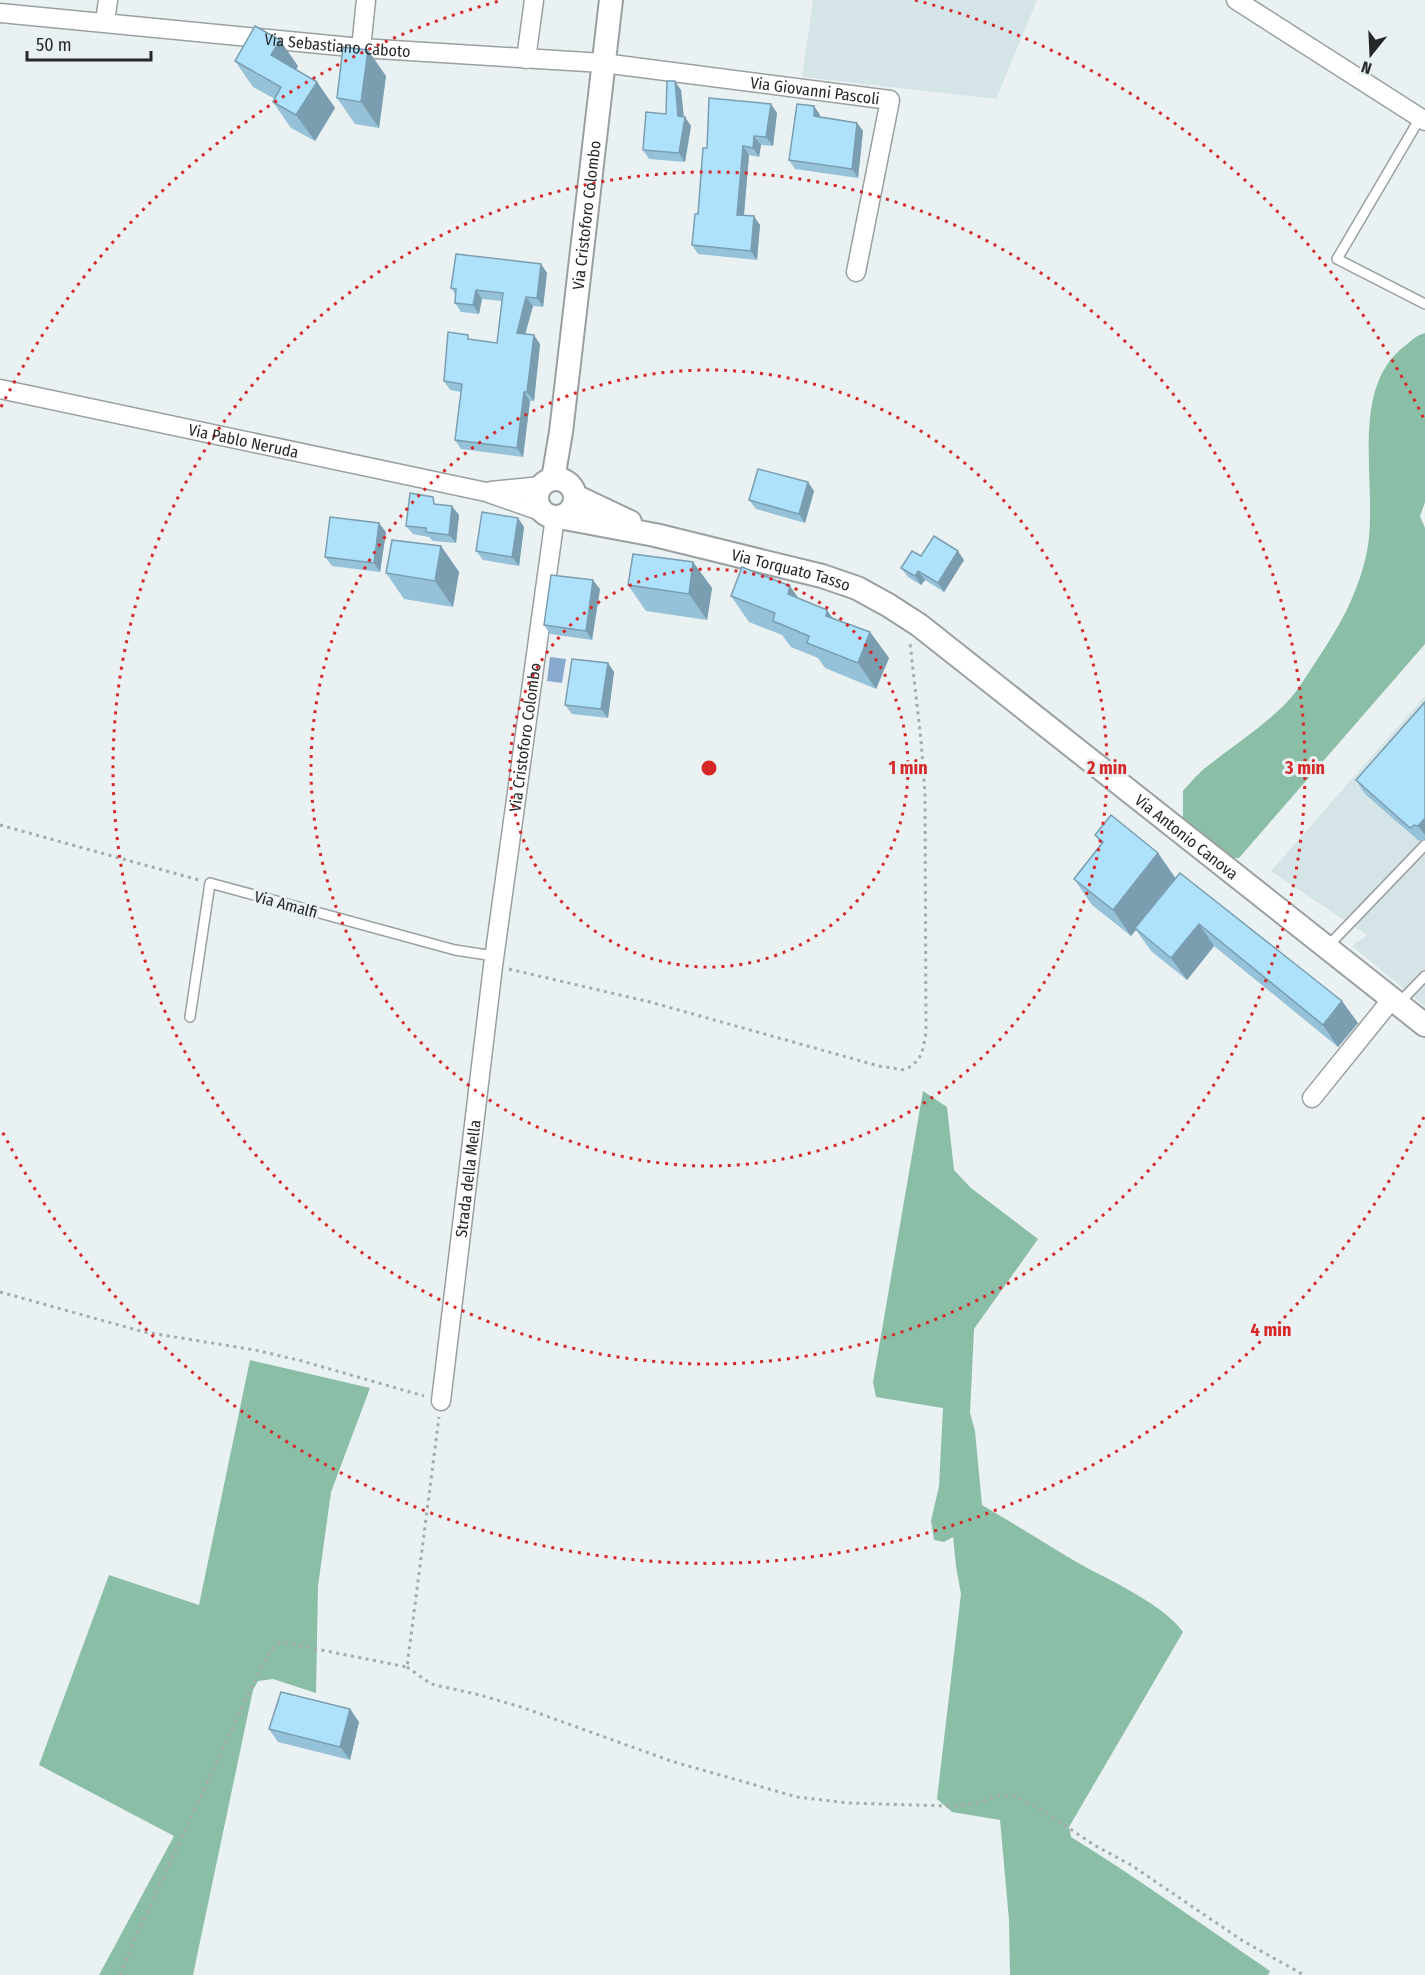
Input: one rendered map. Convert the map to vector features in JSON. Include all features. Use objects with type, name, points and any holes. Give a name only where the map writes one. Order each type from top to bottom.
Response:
[{"type":"street","points":[[105,22],[108,0]]},
{"type":"street","points":[[361,48],[366,0]]},
{"type":"street","points":[[526,59],[534,0]]},
{"type":"street","name":"Via Cristoforo Colombo","points":[[494,961],[552,515],[539,507],[536,496],[560,486],[561,432],[611,0]]},
{"type":"street","points":[[1236,0],[1422,119]]},
{"type":"street","name":"Via Sebastiano Caboto","points":[[0,13],[361,48],[603,63]]},
{"type":"street","name":"Via Giovanni Pascoli","points":[[603,63],[890,100],[856,272]]},
{"type":"street","name":"Via Pablo Neruda","points":[[0,389],[486,492],[552,515]]},
{"type":"street","points":[[552,515],[569,512],[575,501],[560,486]]},
{"type":"street","name":"Via Pablo Neruda","points":[[486,492],[560,486]]},
{"type":"street","name":"Via Torquato Tasso","points":[[560,486],[655,535]]},
{"type":"street","name":"Via Torquato Tasso","points":[[552,515],[655,535],[822,576],[857,588],[911,620]]},
{"type":"street","name":"Via Antonio Canova","points":[[911,620],[1425,1025]]},
{"type":"street","name":"Strada della Mella","points":[[441,1401],[494,961]]},
{"type":"street","points":[[1312,1098],[1395,1002]]},
{"type":"lane","points":[[1422,119],[1337,259],[1425,304]]},
{"type":"lane","points":[[1327,947],[1425,844]]},
{"type":"lane","points":[[190,1017],[210,883]]},
{"type":"lane","name":"Via Amalfi","points":[[210,883],[494,961]]},
{"type":"lane","points":[[1395,1002],[1425,975]]},
{"type":"path","points":[[494,961],[879,1066],[905,1070],[915,1064],[922,1056],[926,1033],[925,793],[911,646],[911,620]]},
{"type":"path","points":[[0,825],[210,883]]},
{"type":"path","points":[[0,1292],[144,1332],[255,1350],[302,1361],[441,1401],[407,1667]]},
{"type":"path","points":[[120,1975],[260,1669],[273,1648],[281,1642],[407,1667],[431,1684],[513,1705],[671,1761],[797,1797],[859,1804],[947,1806],[974,1804],[998,1796],[1012,1795],[1045,1812],[1094,1845],[1131,1865],[1243,1941],[1304,1975]]},
{"type":"shaded area","points":[[813,0],[1037,0],[996,99],[802,77]]},
{"type":"shaded area","points":[[1425,696],[1425,1006],[1352,946],[1367,935],[1271,871]]},
{"type":"green space","points":[[1425,333],[1425,502],[1420,516],[1425,528],[1425,644],[1239,858],[1229,858],[1183,820],[1183,791],[1202,771],[1263,724],[1290,699],[1322,653],[1345,614],[1362,572],[1370,531],[1370,414],[1376,388],[1387,364],[1410,341]]},
{"type":"green space","points":[[923,1091],[947,1107],[954,1170],[971,1188],[1038,1239],[974,1329],[970,1413],[975,1431],[982,1505],[1150,1603],[1163,1612],[1183,1632],[1069,1827],[1071,1837],[1270,1971],[1268,1975],[1010,1975],[1009,1920],[1000,1820],[952,1812],[937,1799],[961,1594],[953,1537],[944,1542],[934,1540],[931,1521],[939,1486],[943,1408],[876,1397],[873,1382]]},
{"type":"green space","points":[[250,1360],[370,1388],[331,1492],[318,1586],[316,1693],[273,1679],[258,1681],[253,1690],[193,1975],[99,1975],[174,1836],[39,1765],[109,1575],[199,1605]]},
{"type":"water","points":[[550,657],[566,659],[562,683],[547,681]]},
{"type":"building","points":[[255,26],[280,40],[271,55],[317,82],[296,115],[273,102],[281,87],[235,61]]},
{"type":"building","points":[[343,47],[368,50],[361,102],[337,98]]},
{"type":"building","points":[[667,81],[675,81],[678,116],[685,117],[679,153],[643,150],[646,112],[666,114]]},
{"type":"building","points":[[709,98],[771,104],[766,137],[754,136],[753,148],[743,146],[737,215],[754,216],[751,251],[692,245],[695,214],[698,214],[703,148],[707,148]]},
{"type":"building","points":[[797,104],[814,106],[814,116],[857,123],[852,169],[789,160]]},
{"type":"building","points":[[456,254],[541,264],[537,298],[526,297],[517,333],[534,335],[517,448],[455,440],[462,384],[444,381],[448,332],[468,335],[468,339],[497,343],[503,293],[476,290],[473,305],[455,303],[456,289],[451,288]]},
{"type":"building","points":[[758,469],[808,482],[799,514],[749,500]]},
{"type":"building","points":[[410,493],[433,497],[434,504],[452,506],[449,535],[426,532],[426,528],[406,526]]},
{"type":"building","points":[[482,512],[518,518],[512,557],[476,551]]},
{"type":"building","points":[[330,517],[379,523],[374,563],[325,557]]},
{"type":"building","points":[[934,536],[958,551],[938,583],[918,571],[915,576],[901,568],[912,551],[921,556]]},
{"type":"building","points":[[392,540],[441,546],[435,581],[386,573]]},
{"type":"building","points":[[633,554],[693,562],[689,594],[628,585]]},
{"type":"building","points":[[742,567],[790,586],[788,594],[827,610],[826,616],[870,632],[858,663],[807,643],[809,636],[773,621],[775,613],[731,596]]},
{"type":"building","points":[[551,575],[593,580],[586,631],[544,625]]},
{"type":"building","points":[[572,659],[608,663],[601,709],[565,705]]},
{"type":"building","points":[[1425,702],[1425,818],[1418,826],[1414,825],[1410,828],[1356,780]]},
{"type":"building","points":[[1111,815],[1158,853],[1113,910],[1074,879],[1103,842],[1095,835]]},
{"type":"building","points":[[1180,873],[1342,1001],[1323,1025],[1199,924],[1171,958],[1135,928]]},
{"type":"building","points":[[281,1692],[350,1709],[340,1747],[269,1729]]}]
